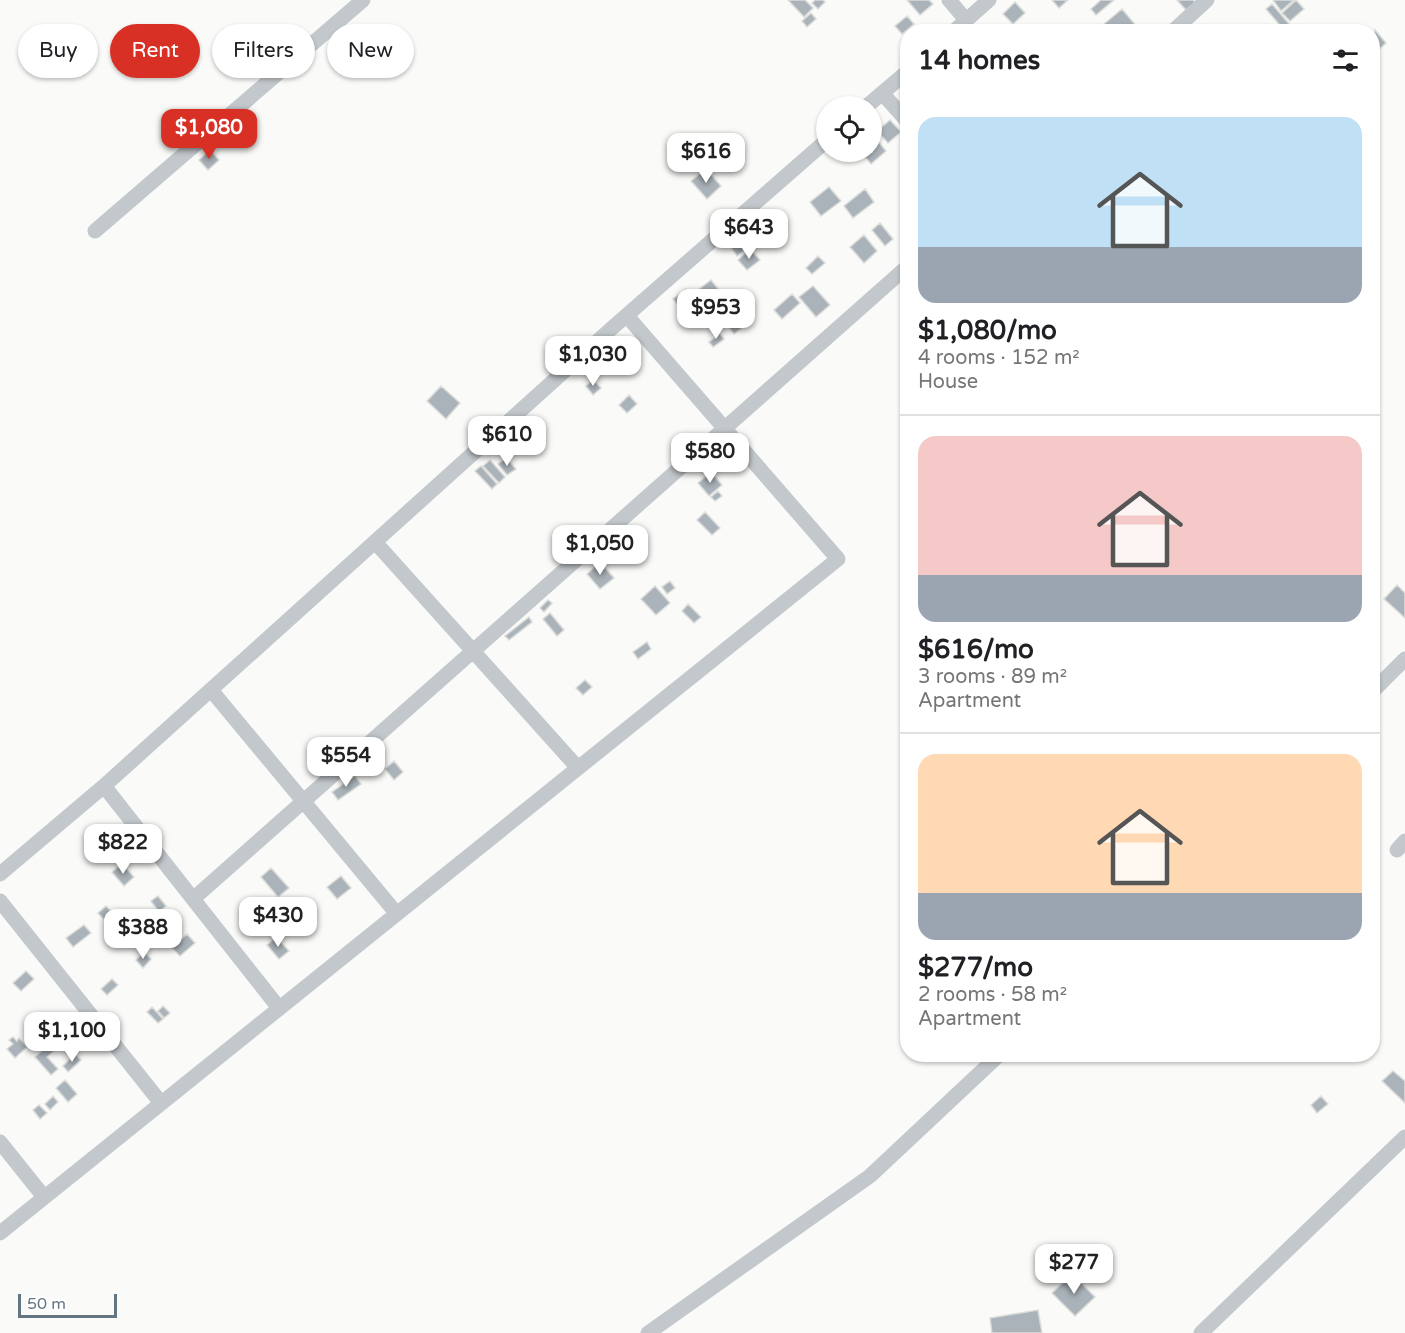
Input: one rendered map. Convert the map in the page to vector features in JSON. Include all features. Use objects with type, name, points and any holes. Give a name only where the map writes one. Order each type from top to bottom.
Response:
[{"type":"street","points":[[94,231],[363,0]]},
{"type":"street","points":[[949,0],[966,20]]},
{"type":"street","points":[[962,24],[989,0]]},
{"type":"street","points":[[1181,24],[1207,0]]},
{"type":"street","points":[[879,96],[900,78]]},
{"type":"street","points":[[882,93],[900,113]]},
{"type":"street","points":[[0,874],[104,786],[627,316],[816,150]]},
{"type":"street","points":[[193,899],[900,273]]},
{"type":"street","points":[[0,1233],[838,559],[627,316]]},
{"type":"street","points":[[375,542],[578,768]]},
{"type":"street","points":[[1380,684],[1405,659]]},
{"type":"street","points":[[211,690],[396,914]]},
{"type":"street","points":[[104,786],[279,1008]]},
{"type":"street","points":[[0,901],[161,1103]]},
{"type":"street","points":[[648,1333],[870,1176],[991,1062]]},
{"type":"street","points":[[1201,1333],[1405,1137]]},
{"type":"street","points":[[0,1142],[44,1197]]},
{"type":"building","points":[[788,0],[805,0],[813,8],[804,17]]},
{"type":"building","points":[[815,0],[825,2],[818,9],[812,3]]},
{"type":"building","points":[[907,0],[929,0],[933,4],[920,15]]},
{"type":"building","points":[[1052,0],[1068,0],[1059,8]]},
{"type":"building","points":[[1101,0],[1114,0],[1096,15],[1091,9]]},
{"type":"building","points":[[1177,0],[1193,0],[1195,2],[1186,10]]},
{"type":"building","points":[[1273,0],[1294,0],[1281,11]]},
{"type":"building","points":[[1296,0],[1304,9],[1290,21],[1282,13]]},
{"type":"building","points":[[1015,2],[1025,13],[1013,24],[1003,14]]},
{"type":"building","points":[[1272,4],[1289,24],[1279,24],[1266,9]]},
{"type":"building","points":[[1122,9],[1135,24],[1104,24]]},
{"type":"building","points":[[811,13],[816,19],[807,27],[802,21]]},
{"type":"building","points":[[907,16],[914,24],[900,24],[900,32],[895,26]]},
{"type":"building","points":[[1380,36],[1386,43],[1380,48]]},
{"type":"building","points":[[890,120],[900,133],[888,143],[882,136],[882,127]]},
{"type":"building","points":[[210,150],[219,160],[208,170],[199,160]]},
{"type":"building","points":[[706,169],[721,186],[707,199],[691,181]]},
{"type":"building","points":[[829,187],[841,201],[821,216],[810,202]]},
{"type":"building","points":[[865,189],[874,202],[853,218],[844,206]]},
{"type":"building","points":[[880,223],[893,239],[885,246],[872,230]]},
{"type":"building","points":[[742,232],[752,244],[737,256],[728,243]]},
{"type":"building","points":[[864,235],[877,251],[864,263],[850,247]]},
{"type":"building","points":[[750,249],[760,260],[747,270],[738,260]]},
{"type":"building","points":[[818,256],[825,263],[812,274],[806,268]]},
{"type":"building","points":[[711,280],[723,295],[711,305],[698,290]]},
{"type":"building","points":[[813,286],[830,305],[816,317],[799,297]]},
{"type":"building","points":[[686,289],[698,304],[685,314],[673,299]]},
{"type":"building","points":[[792,294],[800,303],[782,319],[774,310]]},
{"type":"building","points":[[742,314],[749,322],[734,334],[728,326]]},
{"type":"building","points":[[720,334],[724,339],[713,347],[709,342]]},
{"type":"building","points":[[593,380],[601,388],[593,395],[586,386]]},
{"type":"building","points":[[441,386],[460,403],[446,419],[427,401]]},
{"type":"building","points":[[629,395],[637,404],[627,413],[619,405]]},
{"type":"building","points":[[506,458],[516,469],[507,475],[498,464]]},
{"type":"building","points":[[490,460],[505,477],[499,483],[483,466]]},
{"type":"building","points":[[481,466],[497,484],[492,489],[475,471]]},
{"type":"building","points":[[711,472],[722,485],[709,496],[698,483]]},
{"type":"building","points":[[718,491],[722,496],[715,501],[711,497]]},
{"type":"building","points":[[705,512],[720,528],[712,535],[697,520]]},
{"type":"building","points":[[600,562],[614,578],[600,589],[587,574]]},
{"type":"building","points":[[670,581],[675,588],[667,594],[662,587]]},
{"type":"building","points":[[1397,585],[1405,593],[1405,618],[1384,599]]},
{"type":"building","points":[[655,586],[670,603],[656,615],[641,599]]},
{"type":"building","points":[[548,600],[552,603],[544,612],[540,608]]},
{"type":"building","points":[[688,604],[701,617],[694,623],[682,611]]},
{"type":"building","points":[[550,613],[564,630],[557,636],[543,619]]},
{"type":"building","points":[[529,617],[532,622],[509,640],[505,636]]},
{"type":"building","points":[[647,642],[651,649],[638,659],[633,652]]},
{"type":"building","points":[[585,680],[592,687],[583,695],[576,688]]},
{"type":"building","points":[[394,761],[403,772],[394,780],[385,769]]},
{"type":"building","points":[[355,776],[361,784],[338,800],[332,792]]},
{"type":"building","points":[[122,864],[134,877],[124,886],[112,872]]},
{"type":"building","points":[[271,868],[289,888],[278,897],[261,877]]},
{"type":"building","points":[[341,876],[351,888],[337,899],[327,887]]},
{"type":"building","points":[[158,896],[166,906],[159,912],[151,901]]},
{"type":"building","points":[[106,906],[123,924],[115,931],[98,913]]},
{"type":"building","points":[[172,917],[180,926],[171,933],[163,924]]},
{"type":"building","points":[[84,925],[91,933],[73,947],[66,938]]},
{"type":"building","points":[[187,934],[195,943],[180,956],[172,948]]},
{"type":"building","points":[[276,937],[289,951],[279,959],[267,945]]},
{"type":"building","points":[[144,952],[151,959],[143,968],[136,960]]},
{"type":"building","points":[[26,971],[34,979],[21,991],[13,983]]},
{"type":"building","points":[[112,979],[118,985],[107,995],[101,989]]},
{"type":"building","points":[[163,1006],[170,1013],[164,1018],[158,1011]]},
{"type":"building","points":[[152,1007],[163,1019],[158,1023],[147,1012]]},
{"type":"building","points":[[13,1037],[17,1041],[19,1038],[27,1047],[15,1058],[7,1049],[13,1044],[9,1040]]},
{"type":"building","points":[[52,1042],[57,1048],[47,1057],[58,1069],[51,1075],[35,1057]]},
{"type":"building","points":[[75,1054],[81,1060],[68,1072],[63,1066]]},
{"type":"building","points":[[1393,1071],[1405,1081],[1405,1103],[1382,1081]]},
{"type":"building","points":[[65,1080],[77,1094],[68,1102],[56,1088]]},
{"type":"building","points":[[53,1096],[58,1102],[50,1110],[45,1104]]},
{"type":"building","points":[[1321,1096],[1328,1104],[1317,1113],[1311,1105]]},
{"type":"building","points":[[39,1105],[47,1113],[40,1119],[33,1110]]},
{"type":"building","points":[[1072,1274],[1095,1297],[1075,1316],[1052,1293]]},
{"type":"building","points":[[1038,1310],[1042,1333],[992,1333],[990,1318]]}]
